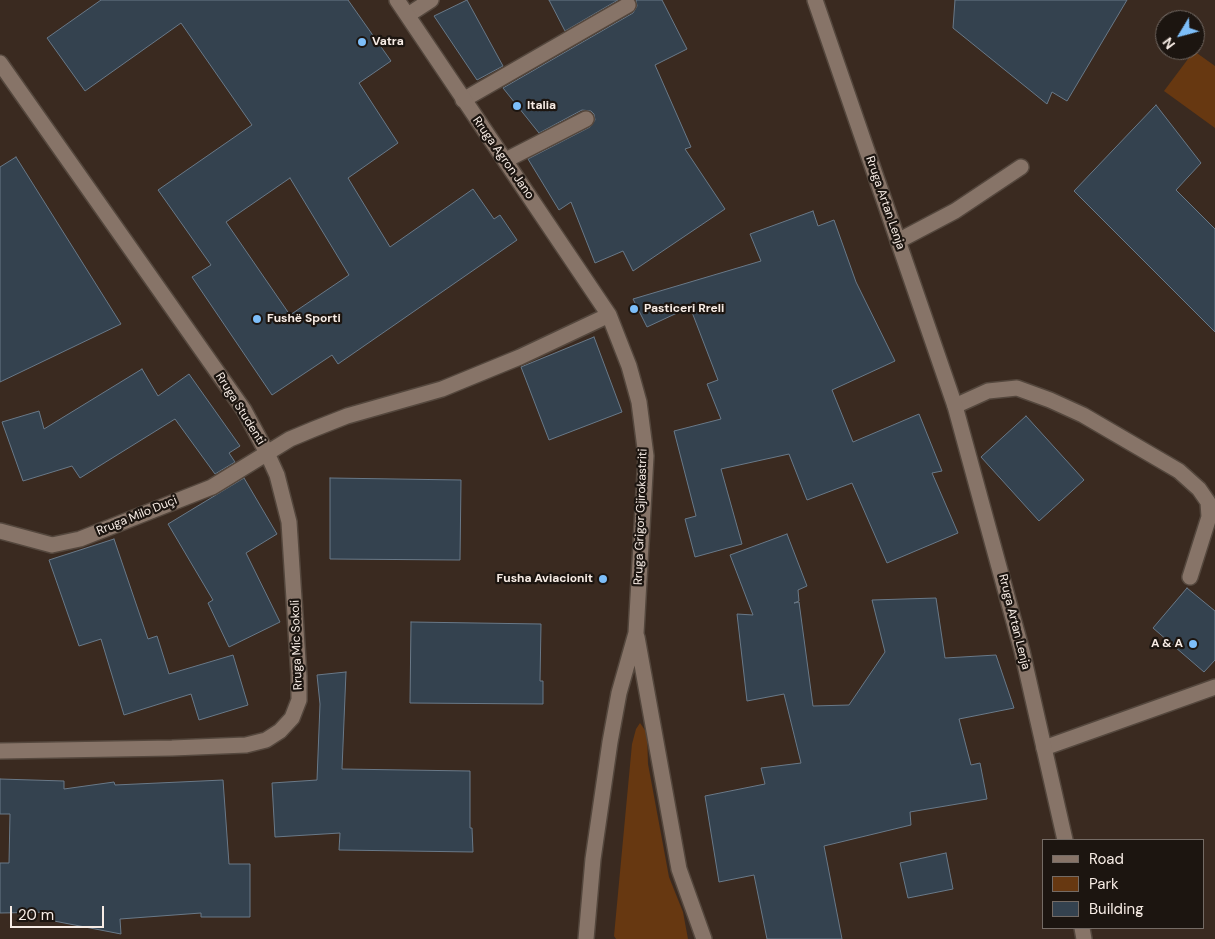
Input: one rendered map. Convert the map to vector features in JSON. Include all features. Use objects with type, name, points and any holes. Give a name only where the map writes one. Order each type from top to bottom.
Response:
[{"type":"street","name":"Rruga Agron Jano","points":[[398,0],[609,316]]},
{"type":"street","points":[[408,15],[431,0]]},
{"type":"street","name":"Rruga Artan Lenja","points":[[815,0],[955,406],[1022,652],[1065,839]]},
{"type":"street","points":[[463,100],[628,4]]},
{"type":"street","name":"Rruga Studenti","points":[[0,63],[244,410],[267,454],[290,439],[314,428],[347,416],[442,389],[520,357],[609,316]]},
{"type":"street","points":[[506,160],[586,118]]},
{"type":"street","points":[[898,241],[955,212],[1021,167]]},
{"type":"street","name":"Rruga Grigor Gjirokastriti","points":[[586,939],[593,859],[610,742],[619,694],[636,633],[646,456],[639,402],[629,366],[609,316]]},
{"type":"street","points":[[955,406],[988,391],[1017,388],[1083,415],[1179,471],[1199,488],[1208,502],[1209,517],[1190,577]]},
{"type":"street","name":"Rruga Milo Duçi","points":[[0,530],[52,545],[80,539],[212,487],[267,454]]},
{"type":"street","name":"Rruga Mic Sokoli","points":[[0,751],[246,745],[266,740],[280,732],[292,718],[299,700],[299,676],[289,522],[277,475],[267,454]]},
{"type":"street","name":"Rruga Grigor Gjirokastriti","points":[[636,633],[679,869],[704,939]]},
{"type":"street","points":[[1044,748],[1215,687]]},
{"type":"green space","points":[[1205,59],[1215,66],[1215,128],[1164,91],[1187,60]]},
{"type":"green space","points":[[640,723],[647,733],[648,764],[669,877],[683,912],[688,939],[616,939],[614,936],[632,744],[636,729]]},
{"type":"building","points":[[101,0],[348,0],[391,61],[359,83],[398,143],[348,178],[390,247],[473,189],[494,219],[500,215],[517,240],[338,364],[332,355],[272,395],[192,277],[211,265],[158,190],[252,125],[181,23],[85,91],[47,38]],"holes":[[[290,178],[349,275],[290,315],[226,222]]]},
{"type":"building","points":[[467,0],[503,66],[477,80],[434,16]]},
{"type":"building","points":[[549,0],[618,0],[565,31]]},
{"type":"building","points":[[636,0],[662,0],[687,49],[655,65],[691,147],[685,149],[725,209],[633,271],[623,251],[595,263],[571,202],[559,210],[528,159],[590,127],[595,120],[594,114],[591,111],[582,110],[539,133],[503,88],[633,13],[637,6]]},
{"type":"building","points":[[955,0],[1127,0],[1067,101],[1052,92],[1047,104],[953,28]]},
{"type":"building","points":[[1156,105],[1201,163],[1176,190],[1215,229],[1215,332],[1074,191]]},
{"type":"building","points":[[16,157],[121,324],[0,382],[0,167]]},
{"type":"building","points":[[813,211],[818,226],[834,220],[856,282],[895,361],[832,390],[853,442],[919,414],[942,471],[932,473],[958,533],[887,563],[852,483],[807,500],[789,454],[721,469],[742,544],[695,557],[685,519],[696,516],[674,431],[721,419],[707,384],[718,380],[690,307],[647,327],[633,299],[761,261],[750,234]]},
{"type":"building","points":[[594,337],[622,412],[549,440],[521,367]]},
{"type":"building","points":[[142,369],[158,396],[189,374],[240,446],[229,453],[235,462],[215,474],[175,419],[80,478],[72,466],[23,481],[2,422],[39,411],[44,429]]},
{"type":"building","points":[[1026,416],[1084,480],[1039,521],[981,457]]},
{"type":"building","points":[[244,478],[277,534],[246,553],[280,622],[229,647],[208,603],[213,600],[168,524]]},
{"type":"building","points":[[330,478],[461,480],[460,560],[330,559]]},
{"type":"building","points":[[787,534],[807,586],[798,590],[799,601],[794,603],[799,602],[813,706],[849,705],[885,652],[872,600],[936,598],[945,658],[996,655],[1014,708],[959,719],[971,765],[980,763],[987,799],[910,812],[911,825],[824,846],[842,939],[767,939],[754,875],[719,882],[705,796],[765,784],[761,768],[801,763],[784,694],[747,701],[737,614],[753,615],[730,555]]},
{"type":"building","points":[[114,539],[148,639],[157,636],[169,674],[233,655],[248,705],[199,720],[191,694],[124,715],[101,639],[79,646],[49,560]]},
{"type":"building","name":"A & A","points":[[1187,588],[1215,611],[1215,660],[1204,672],[1153,628]]},
{"type":"building","points":[[411,622],[541,624],[540,681],[543,681],[543,704],[410,703]]},
{"type":"building","points":[[346,672],[342,769],[470,771],[470,828],[472,828],[473,852],[339,850],[340,833],[275,837],[272,783],[317,780],[320,704],[317,675]]},
{"type":"building","points":[[0,779],[64,781],[64,789],[114,782],[115,785],[223,780],[229,864],[250,864],[250,917],[201,917],[201,913],[120,919],[121,934],[54,921],[54,912],[0,913],[0,863],[9,863],[10,814],[0,814]]},
{"type":"building","points":[[946,853],[953,889],[908,898],[900,863]]},
{"type":"place","name":"Vatra","points":[[362,42]]},
{"type":"place","name":"Italia","points":[[517,106]]},
{"type":"place","name":"Pasticeri Rreli","points":[[634,309]]},
{"type":"place","name":"Fushë Sporti","points":[[257,319]]},
{"type":"place","name":"Fusha Aviacionit","points":[[603,579]]},
{"type":"place","name":"A & A","points":[[1193,644]]}]
